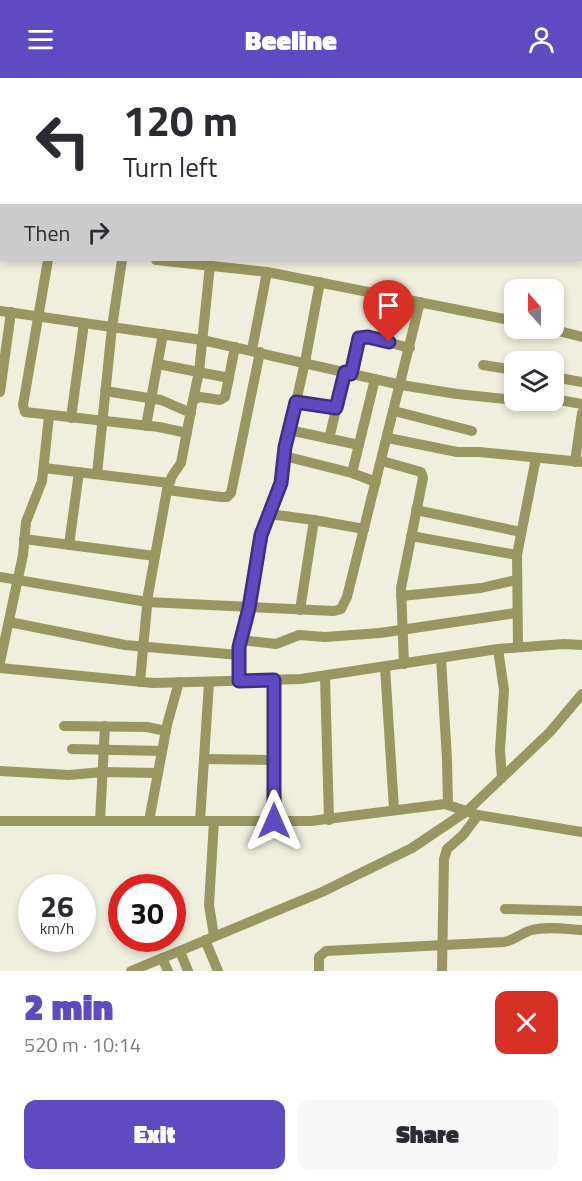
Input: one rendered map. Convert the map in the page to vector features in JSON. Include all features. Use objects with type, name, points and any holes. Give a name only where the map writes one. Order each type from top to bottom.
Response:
[{"type":"street","points":[[48,261],[23,405],[25,412],[187,433]]},
{"type":"street","points":[[97,474],[112,327],[122,261]]},
{"type":"street","points":[[167,261],[267,272],[504,319]]},
{"type":"street","points":[[140,682],[147,602],[168,486],[181,463],[199,372],[210,265]]},
{"type":"street","points":[[44,468],[97,474],[221,497],[226,497],[231,493],[256,351],[267,272]]},
{"type":"street","points":[[239,681],[241,640],[249,608],[261,535],[281,483],[284,456],[320,282]]},
{"type":"street","points":[[0,578],[147,602],[334,611],[344,606],[388,438],[420,302]]},
{"type":"street","points":[[0,392],[5,312],[202,340],[401,385],[504,399]]},
{"type":"street","points":[[71,418],[84,323]]},
{"type":"street","points":[[564,332],[582,337]]},
{"type":"street","points":[[146,426],[163,334]]},
{"type":"street","points":[[329,439],[336,408],[359,338],[368,337],[410,348]]},
{"type":"street","points":[[193,400],[200,397],[216,401],[222,399],[227,393],[235,347]]},
{"type":"street","points":[[158,364],[229,378]]},
{"type":"street","points":[[483,364],[504,368]]},
{"type":"street","points":[[352,473],[375,379]]},
{"type":"street","points":[[564,379],[582,382]]},
{"type":"street","points":[[105,391],[151,398],[191,413]]},
{"type":"street","points":[[564,401],[582,404]]},
{"type":"street","points":[[296,402],[336,408]]},
{"type":"street","points":[[394,411],[472,431]]},
{"type":"street","points":[[388,438],[457,452],[578,462],[582,412]]},
{"type":"street","points":[[0,662],[28,513],[40,487],[44,468],[49,416]]},
{"type":"street","points":[[290,430],[359,445]]},
{"type":"street","points":[[284,456],[352,473],[376,482]]},
{"type":"street","points":[[518,647],[517,555],[536,458]]},
{"type":"street","points":[[382,461],[423,474],[402,579],[404,664]]},
{"type":"street","points":[[69,545],[79,472]]},
{"type":"street","points":[[416,510],[521,532]]},
{"type":"street","points":[[269,514],[364,529]]},
{"type":"street","points":[[300,610],[314,520]]},
{"type":"street","points":[[411,536],[517,555]]},
{"type":"street","points":[[24,539],[155,556]]},
{"type":"street","points":[[401,596],[481,588],[516,580]]},
{"type":"street","points":[[241,640],[276,644],[299,635],[325,637],[403,630],[516,613]]},
{"type":"street","points":[[9,622],[113,643],[239,655]]},
{"type":"street","points":[[0,669],[140,682],[274,680],[325,676],[498,649],[564,644],[582,645]]},
{"type":"street","points":[[498,649],[504,690],[500,750],[502,778]]},
{"type":"street","points":[[441,658],[448,805]]},
{"type":"street","points":[[385,667],[394,809]]},
{"type":"street","points":[[325,676],[329,820]]},
{"type":"street","points":[[274,680],[274,821]]},
{"type":"street","points":[[149,821],[166,731],[179,682]]},
{"type":"street","points":[[200,821],[209,682]]},
{"type":"street","points":[[186,948],[322,892],[412,848],[467,810],[550,732],[582,694]]},
{"type":"street","points":[[64,726],[154,728],[166,731]]},
{"type":"street","points":[[100,821],[105,726]]},
{"type":"street","points":[[72,749],[162,751]]},
{"type":"street","points":[[204,759],[274,760]]},
{"type":"street","points":[[0,771],[62,775],[103,772],[158,773]]},
{"type":"street","points":[[0,821],[329,820],[394,809],[448,805],[478,815],[582,832]]},
{"type":"street","points":[[442,971],[444,859],[447,849],[463,835],[478,815]]},
{"type":"street","points":[[213,821],[209,905],[210,938],[218,971]]},
{"type":"street","points":[[505,909],[582,911]]},
{"type":"street","points":[[319,971],[319,957],[326,951],[504,942],[538,929],[582,930]]},
{"type":"street","points":[[130,971],[177,952]]},
{"type":"street","points":[[180,952],[188,971]]},
{"type":"street","points":[[162,958],[168,971]]},
{"type":"route","points":[[274,821],[274,680],[239,681],[239,647],[249,608],[261,535],[281,483],[285,447],[296,402],[336,408],[345,372],[351,374],[359,338],[362,336],[389,342]]}]
